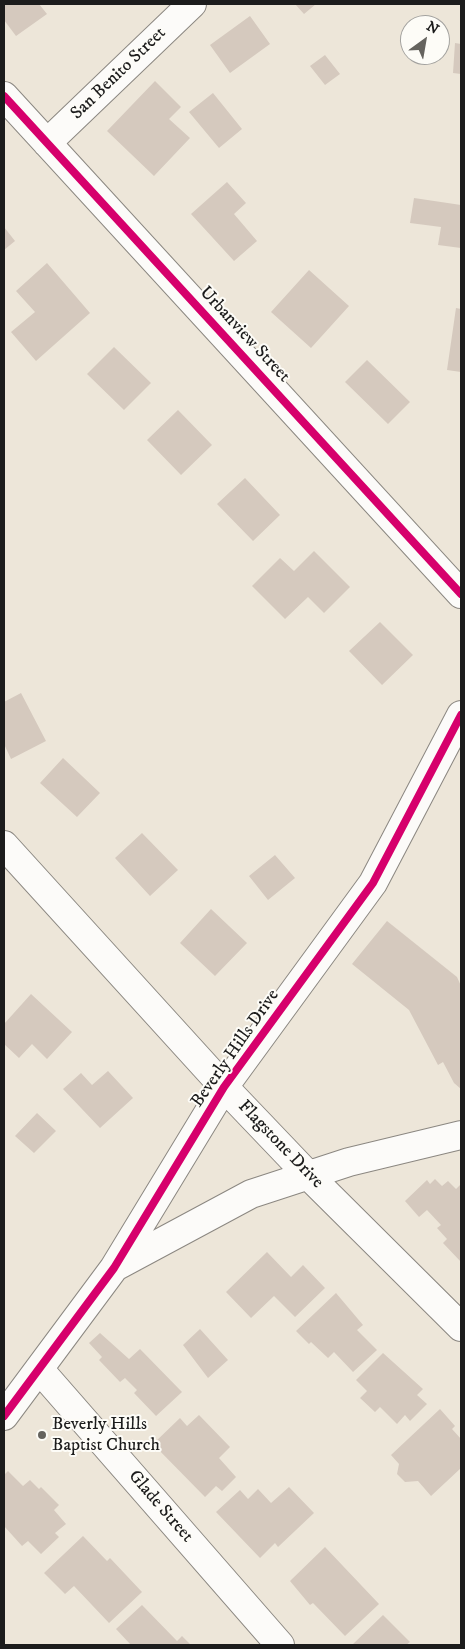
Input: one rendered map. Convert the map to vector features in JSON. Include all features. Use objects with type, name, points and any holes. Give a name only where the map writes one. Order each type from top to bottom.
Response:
[{"type":"street","name":"San Benito Street","points":[[47,144],[192,4]]},
{"type":"street","name":"Urbanview Street","points":[[4,96],[461,594]]},
{"type":"street","name":"Beverly Hills Drive","points":[[4,1416],[114,1268],[224,1087],[372,883],[461,715]]},
{"type":"street","name":"Flagstone Drive","points":[[4,844],[224,1087],[308,1175],[461,1327]]},
{"type":"street","points":[[114,1268],[251,1194],[349,1162],[461,1135]]},
{"type":"street","name":"Glade Street","points":[[39,1369],[280,1645]]},
{"type":"building","points":[[4,4],[39,4],[47,14],[16,36],[4,20]]},
{"type":"building","points":[[295,4],[316,4],[304,14]]},
{"type":"building","points":[[250,16],[270,44],[230,73],[210,45]]},
{"type":"building","points":[[455,43],[461,44],[461,74],[453,73]]},
{"type":"building","points":[[325,55],[340,74],[325,85],[310,66]]},
{"type":"building","points":[[155,81],[181,107],[169,119],[190,138],[154,176],[107,131]]},
{"type":"building","points":[[213,93],[242,129],[219,148],[189,112]]},
{"type":"building","points":[[227,182],[246,203],[234,214],[257,241],[234,261],[191,214]]},
{"type":"building","points":[[414,198],[461,205],[461,248],[438,245],[441,227],[410,223]]},
{"type":"building","points":[[4,227],[15,241],[4,250]]},
{"type":"building","points":[[47,263],[90,313],[36,361],[11,332],[35,312],[16,291]]},
{"type":"building","points":[[309,270],[349,306],[311,348],[271,312]]},
{"type":"building","points":[[456,308],[461,309],[461,372],[447,370]]},
{"type":"building","points":[[114,347],[151,383],[124,410],[87,374]]},
{"type":"building","points":[[367,360],[410,402],[388,424],[345,382]]},
{"type":"building","points":[[178,410],[212,445],[181,475],[147,440]]},
{"type":"building","points":[[245,478],[280,515],[253,541],[217,504]]},
{"type":"building","points":[[314,551],[350,587],[324,613],[308,597],[285,619],[252,586],[280,558],[294,571]]},
{"type":"building","points":[[380,622],[413,655],[382,685],[349,651]]},
{"type":"building","points":[[21,693],[46,741],[11,759],[4,744],[4,702]]},
{"type":"building","points":[[63,758],[100,793],[77,817],[40,783]]},
{"type":"building","points":[[142,833],[178,870],[150,896],[115,858]]},
{"type":"building","points":[[275,855],[295,878],[268,900],[249,876]]},
{"type":"building","points":[[211,909],[247,943],[215,976],[180,943]]},
{"type":"building","points":[[387,921],[457,977],[461,986],[461,1089],[454,1083],[443,1062],[438,1065],[409,1010],[352,964]]},
{"type":"building","points":[[31,994],[72,1032],[47,1059],[32,1044],[19,1058],[4,1044],[4,1024]]},
{"type":"building","points":[[108,1071],[133,1098],[100,1128],[63,1089],[81,1073],[92,1085]]},
{"type":"building","points":[[37,1113],[56,1131],[34,1153],[15,1136]]},
{"type":"building","points":[[435,1179],[442,1186],[448,1181],[456,1189],[461,1184],[461,1262],[443,1243],[447,1239],[437,1228],[441,1225],[427,1210],[419,1217],[405,1201],[427,1180],[430,1184]]},
{"type":"building","points":[[267,1252],[291,1277],[303,1265],[325,1288],[295,1317],[274,1296],[251,1318],[226,1292]]},
{"type":"building","points":[[336,1293],[363,1325],[357,1330],[377,1350],[353,1372],[334,1352],[328,1358],[311,1342],[309,1344],[296,1331]]},
{"type":"building","points":[[200,1329],[228,1360],[208,1378],[183,1345]]},
{"type":"building","points":[[100,1333],[129,1359],[140,1349],[182,1392],[156,1416],[134,1393],[137,1390],[125,1378],[120,1382],[99,1360],[102,1357],[89,1343]]},
{"type":"building","points":[[383,1353],[423,1389],[417,1395],[427,1404],[410,1421],[405,1415],[397,1424],[380,1407],[375,1412],[360,1398],[367,1391],[356,1380]]},
{"type":"building","points":[[440,1409],[455,1426],[452,1429],[461,1439],[461,1468],[431,1496],[418,1481],[405,1482],[397,1474],[399,1464],[391,1455]]},
{"type":"building","points":[[199,1415],[230,1447],[219,1458],[236,1477],[222,1491],[216,1486],[205,1497],[153,1444],[180,1418],[187,1426]]},
{"type":"building","points":[[8,1471],[23,1486],[30,1480],[39,1489],[41,1487],[59,1505],[54,1510],[66,1524],[55,1533],[59,1537],[41,1554],[28,1541],[22,1546],[4,1526],[4,1475]]},
{"type":"building","points":[[289,1487],[314,1513],[278,1547],[275,1543],[260,1558],[216,1512],[240,1490],[248,1499],[258,1489],[271,1503]]},
{"type":"building","points":[[83,1536],[107,1561],[110,1558],[142,1592],[109,1623],[74,1586],[65,1594],[44,1573]]},
{"type":"building","points":[[325,1547],[379,1604],[345,1636],[313,1603],[310,1605],[290,1581]]},
{"type":"building","points":[[142,1605],[177,1641],[182,1636],[191,1645],[131,1645],[116,1629]]},
{"type":"building","points":[[383,1615],[410,1642],[406,1645],[352,1645]]},
{"type":"cycle path","points":[[4,96],[461,594]]},
{"type":"cycle path","points":[[4,1416],[114,1268],[224,1087],[373,883],[461,715]]},
{"type":"place","name":"Beverly Hills Baptist Church","points":[[42,1435]]}]
